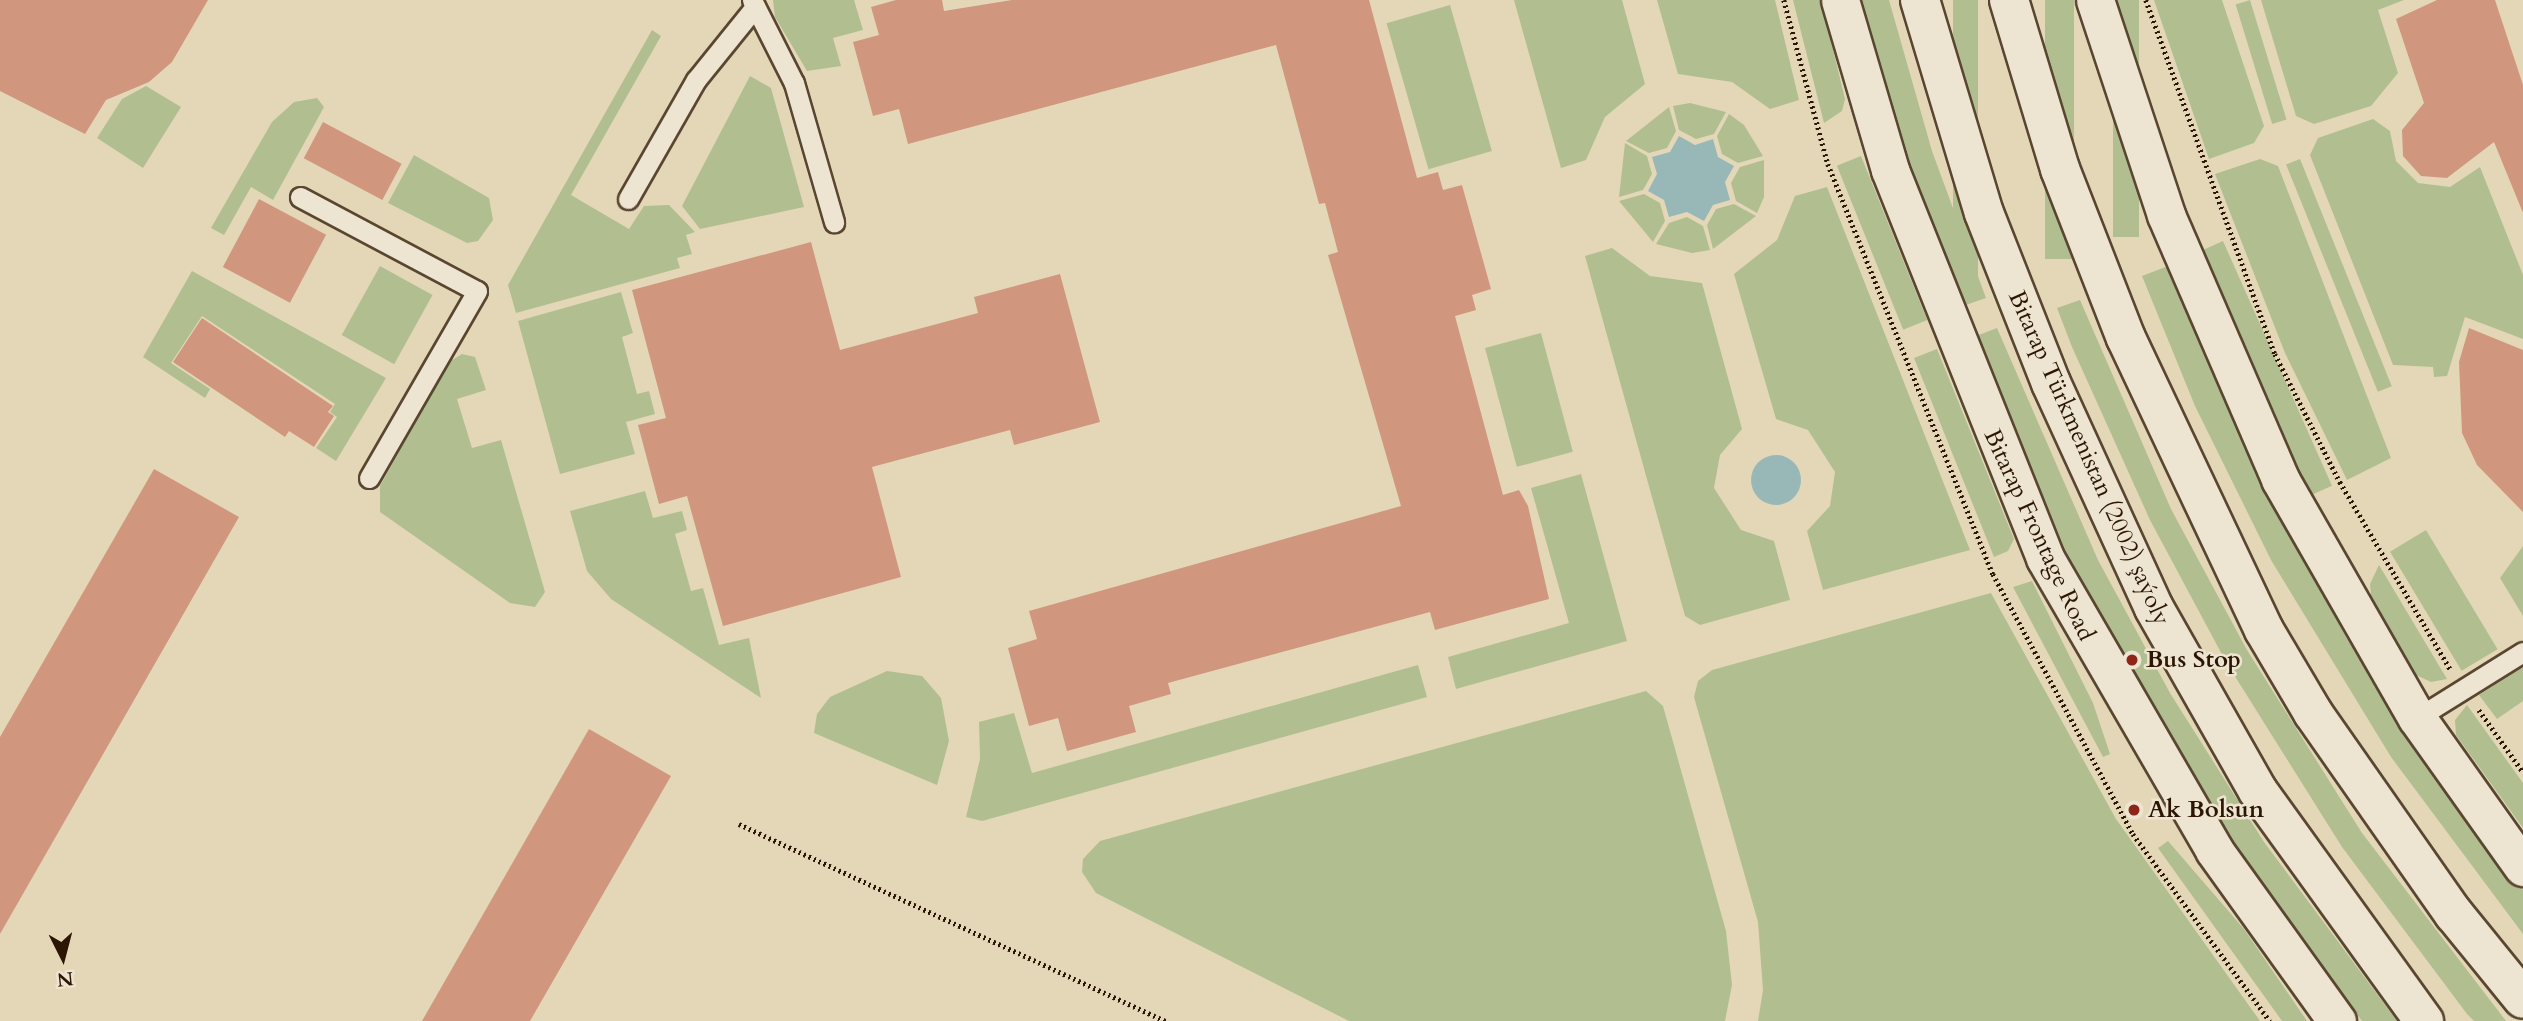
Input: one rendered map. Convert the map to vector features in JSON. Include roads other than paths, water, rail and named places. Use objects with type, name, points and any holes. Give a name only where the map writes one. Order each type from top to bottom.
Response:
[{"type":"main road","name":"Bitarap Türkmenistan (2002) şaýoly","points":[[1920,0],[1984,213],[2051,383],[2154,608],[2258,791],[2424,1021]]},
{"type":"main road","points":[[2009,0],[2060,169],[2126,338],[2264,630],[2313,713],[2454,914],[2523,999]]},
{"type":"street","name":"Bitarap Frontage Road","points":[[1840,0],[1894,183],[2045,558],[2214,850],[2337,1021]]},
{"type":"street","points":[[2095,0],[2166,215],[2239,391],[2316,551],[2417,718],[2523,867]]},
{"type":"lane","points":[[628,199],[696,80],[753,3],[794,83],[834,222]]},
{"type":"lane","points":[[300,197],[477,291],[369,478]]},
{"type":"lane","points":[[2417,718],[2523,652]]},
{"type":"water","points":[[1679,136],[1695,145],[1713,139],[1718,157],[1734,166],[1725,182],[1730,200],[1713,205],[1704,221],[1687,212],[1669,217],[1664,200],[1648,191],[1657,174],[1652,157],[1670,152]]},
{"type":"water","points":[[1776,455],[1794,462],[1801,480],[1794,498],[1776,505],[1758,498],[1751,480],[1758,462]]},
{"type":"place","name":"Bus Stop","points":[[2132,660]]},
{"type":"place","name":"Ak Bolsun","points":[[2134,810]]}]
